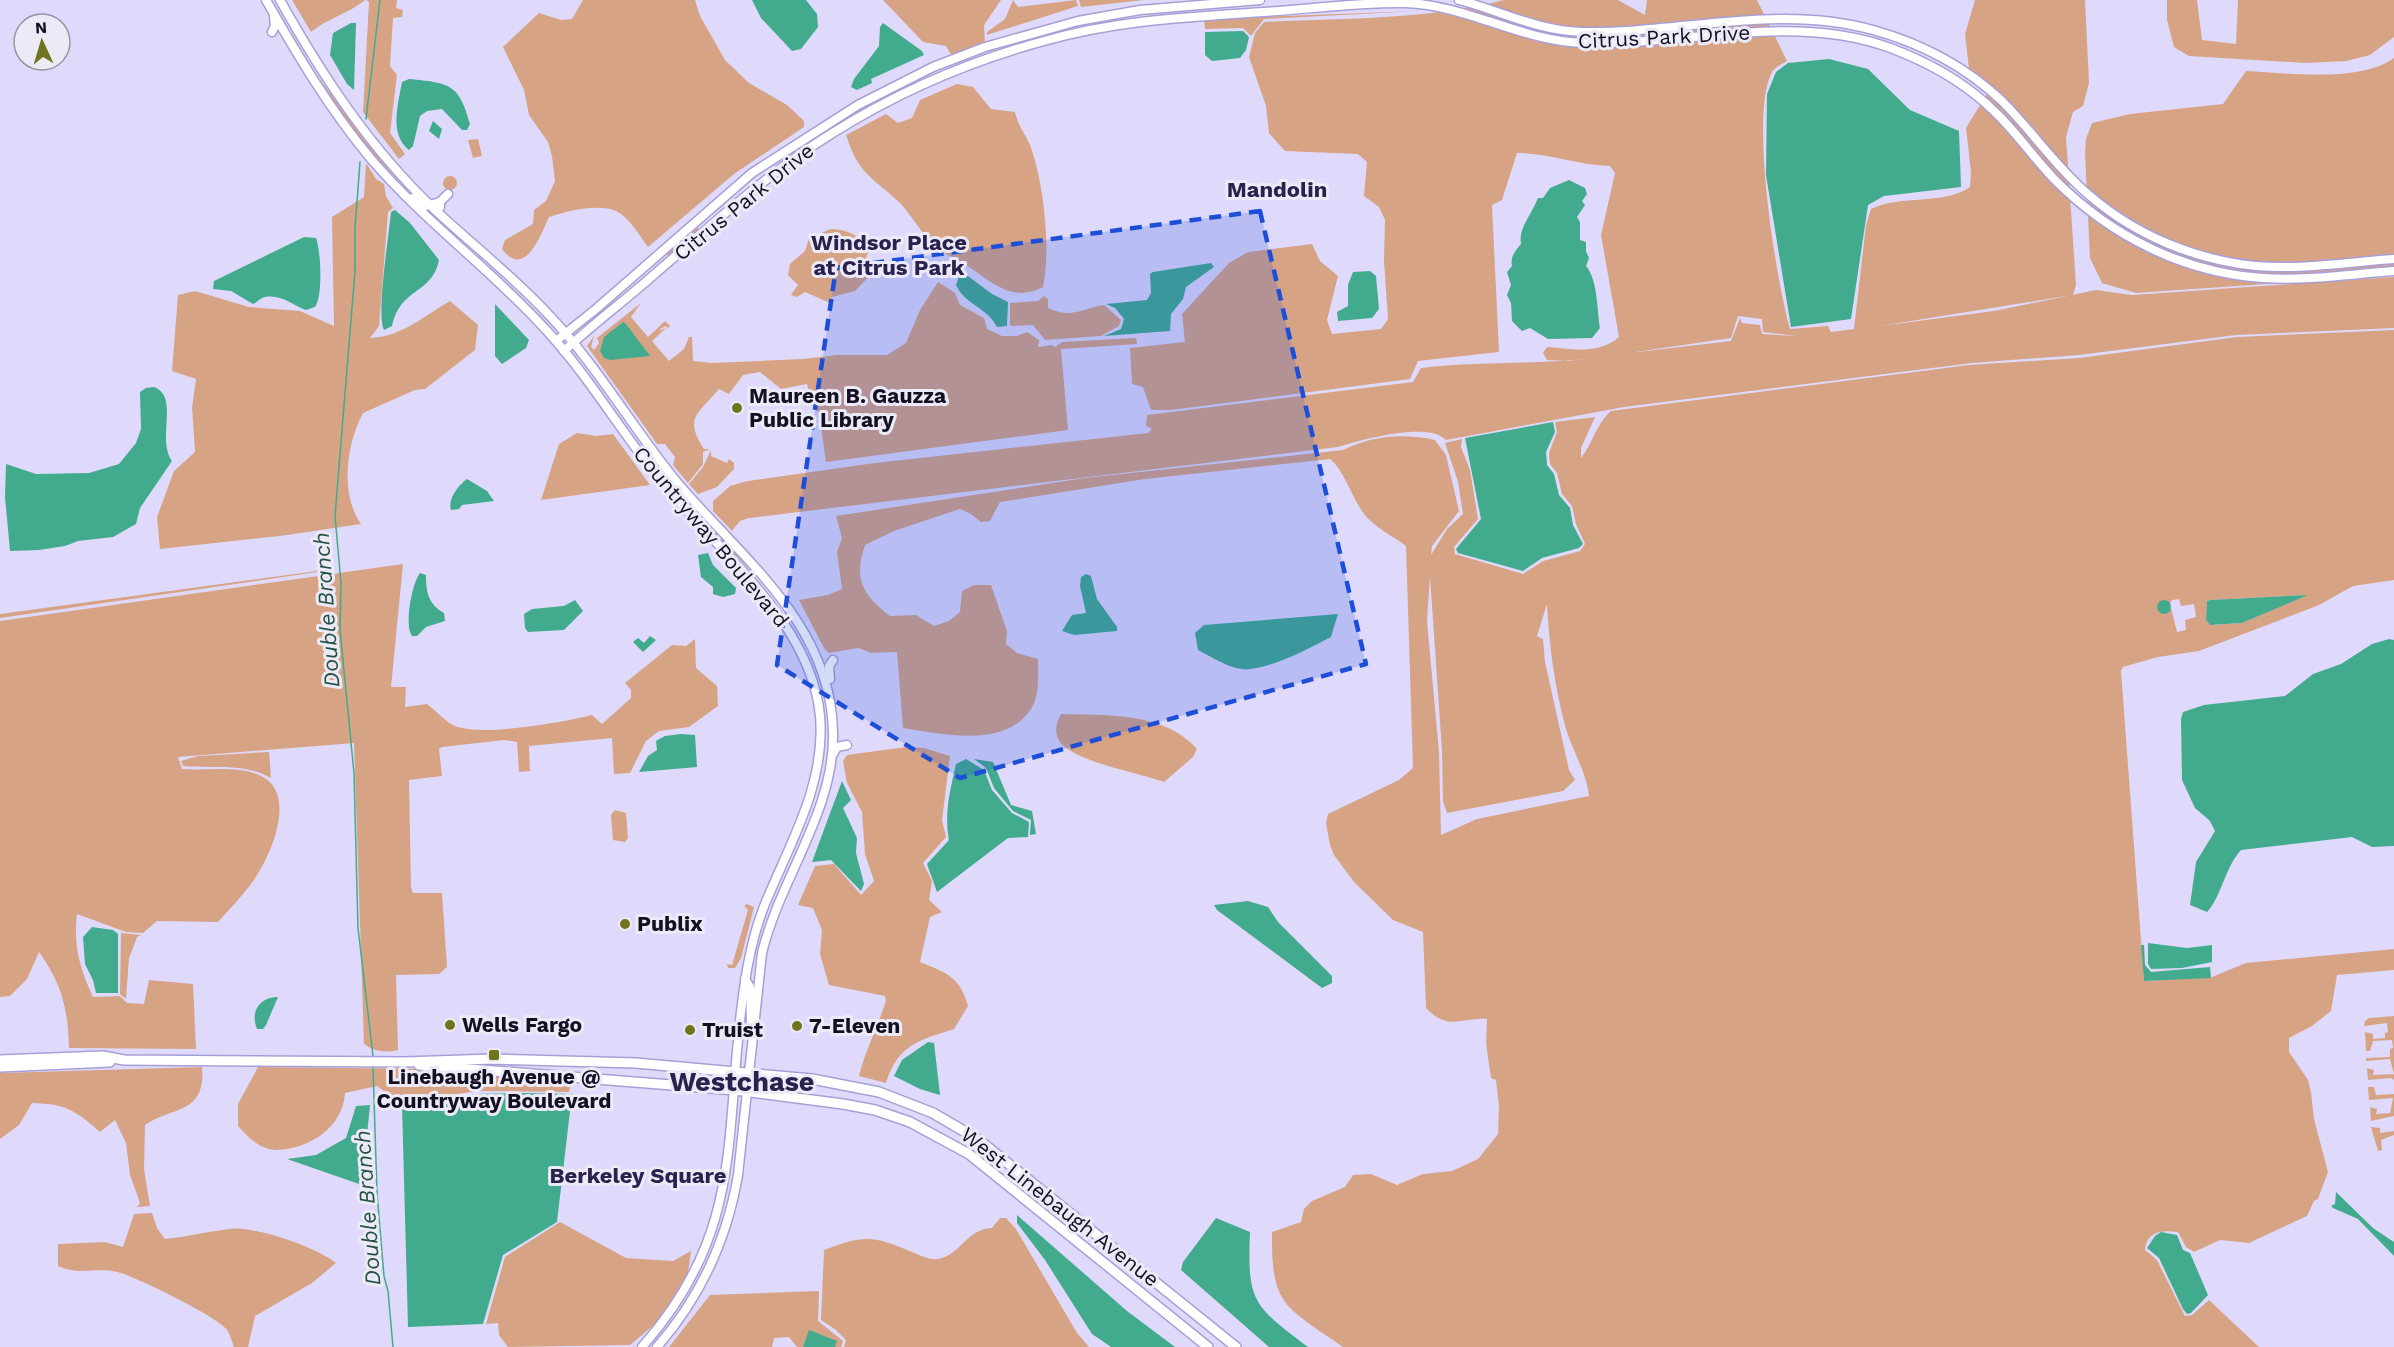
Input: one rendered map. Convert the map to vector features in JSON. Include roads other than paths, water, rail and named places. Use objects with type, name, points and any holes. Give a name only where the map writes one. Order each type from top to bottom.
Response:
[{"type":"main road","name":"West Linebaugh Avenue","points":[[0,1063],[103,1056],[124,1060],[405,1062],[470,1059],[636,1063],[833,1082],[879,1092],[917,1106],[951,1123],[999,1155],[1236,1347]]},
{"type":"main road","name":"West Linebaugh Avenue","points":[[405,1062],[735,1090],[875,1110],[934,1134],[969,1154],[1208,1347]]},
{"type":"main road","points":[[554,1075],[555,1062]]},
{"type":"street","name":"Countryway Boulevard","points":[[266,0],[282,30],[336,114],[371,159],[424,215],[506,289],[556,341],[610,409],[648,465],[787,625],[806,659],[819,702],[820,744],[813,790],[764,906],[749,953],[725,1186],[715,1222],[689,1282],[664,1322],[642,1347]]},
{"type":"street","name":"Countryway Boulevard","points":[[280,0],[329,83],[370,138],[431,206],[515,280],[565,333],[605,382],[658,458],[699,507],[768,582],[796,617],[813,645],[827,682],[833,721],[833,744],[825,791],[766,939],[759,975],[738,1175],[726,1226],[700,1288],[673,1329],[657,1347]]},
{"type":"street","name":"Citrus Park Drive","points":[[556,341],[767,162],[858,105],[933,67],[985,47],[1078,21],[1140,10],[1260,0]]},
{"type":"street","name":"Citrus Park Drive","points":[[1459,0],[1512,19],[1562,30],[1615,31],[1724,23],[1810,20],[1853,25],[1876,31],[1936,54],[1976,81],[2001,101],[2088,195],[2114,215],[2152,237],[2212,258],[2256,266],[2394,259]]},
{"type":"street","name":"Citrus Park Drive","points":[[564,351],[761,183],[831,133],[934,80],[1045,40],[1159,19],[1405,3],[1465,14],[1530,36],[1566,42],[1606,42],[1798,30],[1831,33],[1866,40],[1935,67],[1978,96],[2009,127],[2055,180],[2087,209],[2120,232],[2174,259],[2229,273],[2264,278],[2394,271]]},
{"type":"street","points":[[272,32],[275,23],[273,13]]},
{"type":"street","points":[[1724,23],[1724,35]]},
{"type":"street","points":[[282,30],[293,35],[315,69],[329,83]]},
{"type":"street","points":[[2009,127],[2019,121]]},
{"type":"street","points":[[371,159],[386,168],[419,204],[431,206],[441,202],[448,194]]},
{"type":"street","points":[[441,202],[442,216]]},
{"type":"street","points":[[648,465],[658,458]]},
{"type":"street","points":[[690,515],[699,507]]},
{"type":"street","points":[[758,591],[768,582]]},
{"type":"street","points":[[806,659],[818,681],[826,732],[833,744]]},
{"type":"street","points":[[833,660],[829,670],[833,696],[833,721]]},
{"type":"street","points":[[812,739],[817,735],[821,725]]},
{"type":"street","points":[[808,836],[827,762],[826,754],[820,744]]},
{"type":"street","points":[[831,758],[837,747],[847,745]]},
{"type":"street","points":[[759,975],[754,962],[765,914],[764,906],[770,906],[774,916]]},
{"type":"street","points":[[745,979],[750,987],[749,1012],[753,1033]]},
{"type":"street","points":[[664,1322],[673,1329]]},
{"type":"waterway","name":"Double Branch","points":[[366,119],[380,0]]},
{"type":"waterway","name":"Double Branch","points":[[360,162],[355,228],[355,271],[335,516],[341,583],[340,630],[354,773],[358,928],[373,1056]]},
{"type":"waterway","name":"Double Branch","points":[[373,1067],[377,1193],[393,1347]]},
{"type":"place","name":"Maureen B. Gauzza Public Library","points":[[737,408]]},
{"type":"place","name":"Publix","points":[[625,924]]},
{"type":"place","name":"Wells Fargo","points":[[450,1025]]},
{"type":"place","name":"7-Eleven","points":[[797,1026]]},
{"type":"place","name":"Truist","points":[[690,1030]]},
{"type":"place","name":"Linebaugh Avenue @ Countryway Boulevard","points":[[494,1055]]},
{"type":"district","name":"Mandolin","points":[[1277,189]]},
{"type":"district","name":"Windsor Place at Citrus Park","points":[[889,254]]},
{"type":"district","name":"Westchase","points":[[742,1082]]},
{"type":"district","name":"Berkeley Square","points":[[638,1175]]}]
